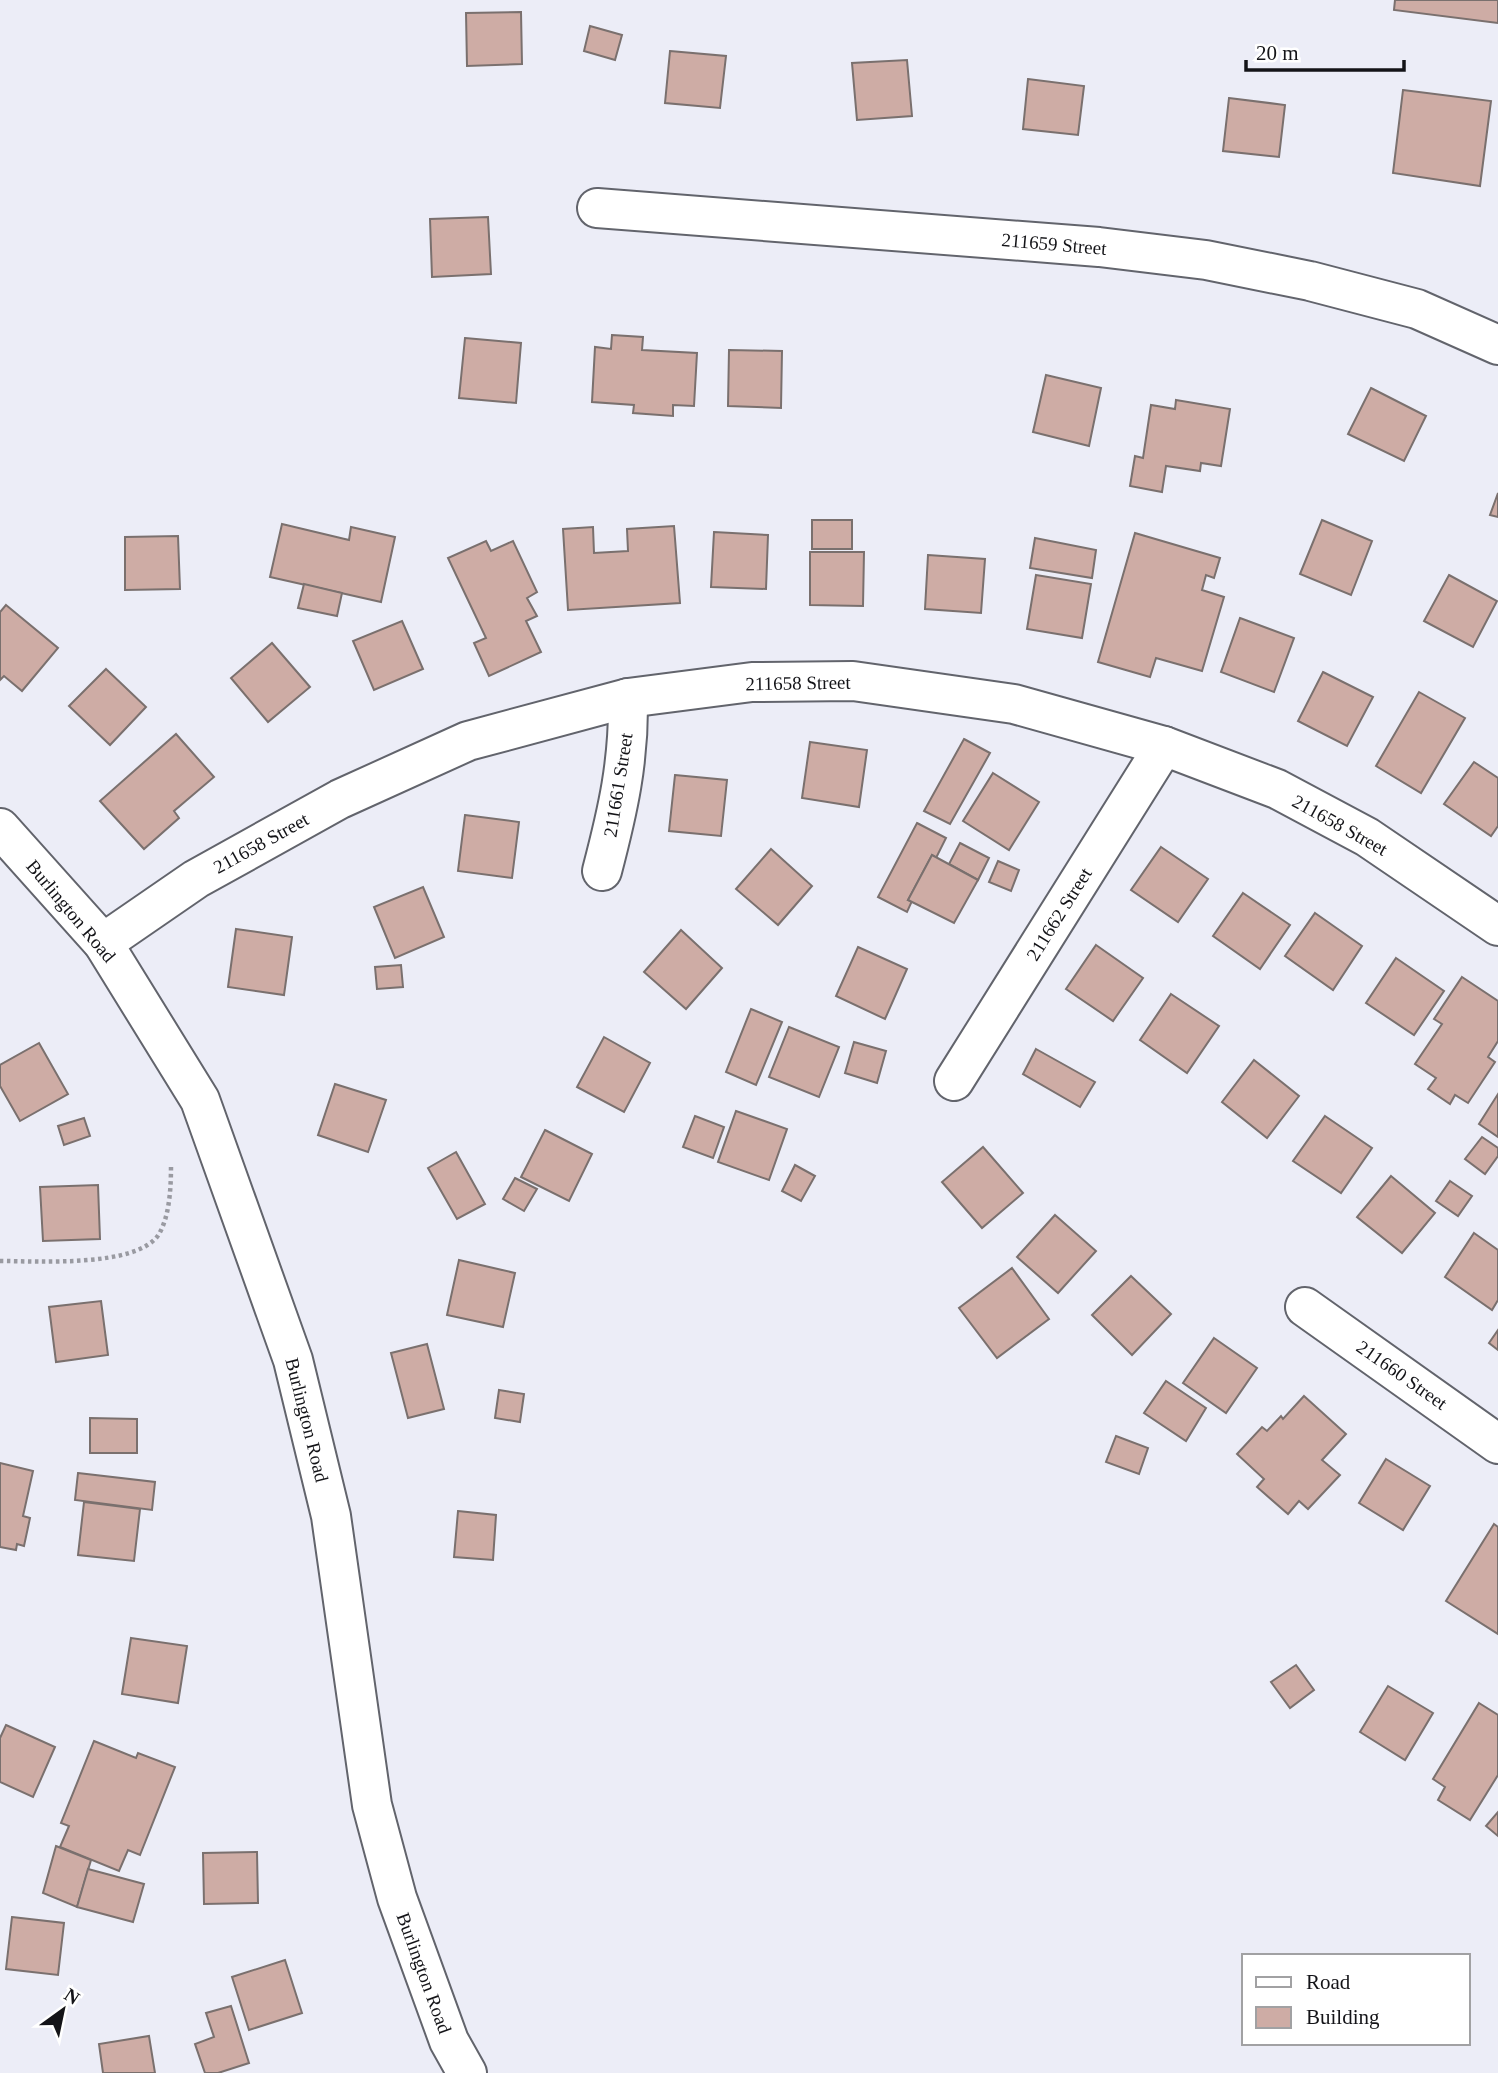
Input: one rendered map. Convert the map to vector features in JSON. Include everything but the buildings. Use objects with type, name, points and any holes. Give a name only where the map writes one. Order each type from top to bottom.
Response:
[{"type":"street","name":"211659 Street","points":[[597,208],[1099,247],[1206,260],[1310,281],[1417,309],[1498,345]]},
{"type":"street","name":"211658 Street","points":[[103,943],[196,879],[340,799],[468,741],[628,698],[751,682],[853,681],[1014,704],[1164,746],[1277,789],[1367,837],[1498,926]]},
{"type":"street","name":"211661 Street","points":[[602,871],[621,798],[628,748],[628,698]]},
{"type":"street","name":"211662 Street","points":[[954,1081],[1164,746]]},
{"type":"street","name":"Burlington Road","points":[[0,828],[103,943],[200,1101],[293,1360],[331,1516],[372,1805],[397,1898],[449,2041],[467,2073]]},
{"type":"street","name":"211660 Street","points":[[1305,1307],[1498,1444]]},
{"type":"path","points":[[0,1261],[127,1256],[151,1244],[160,1232],[171,1191],[173,1140],[177,1127],[200,1101]]}]
